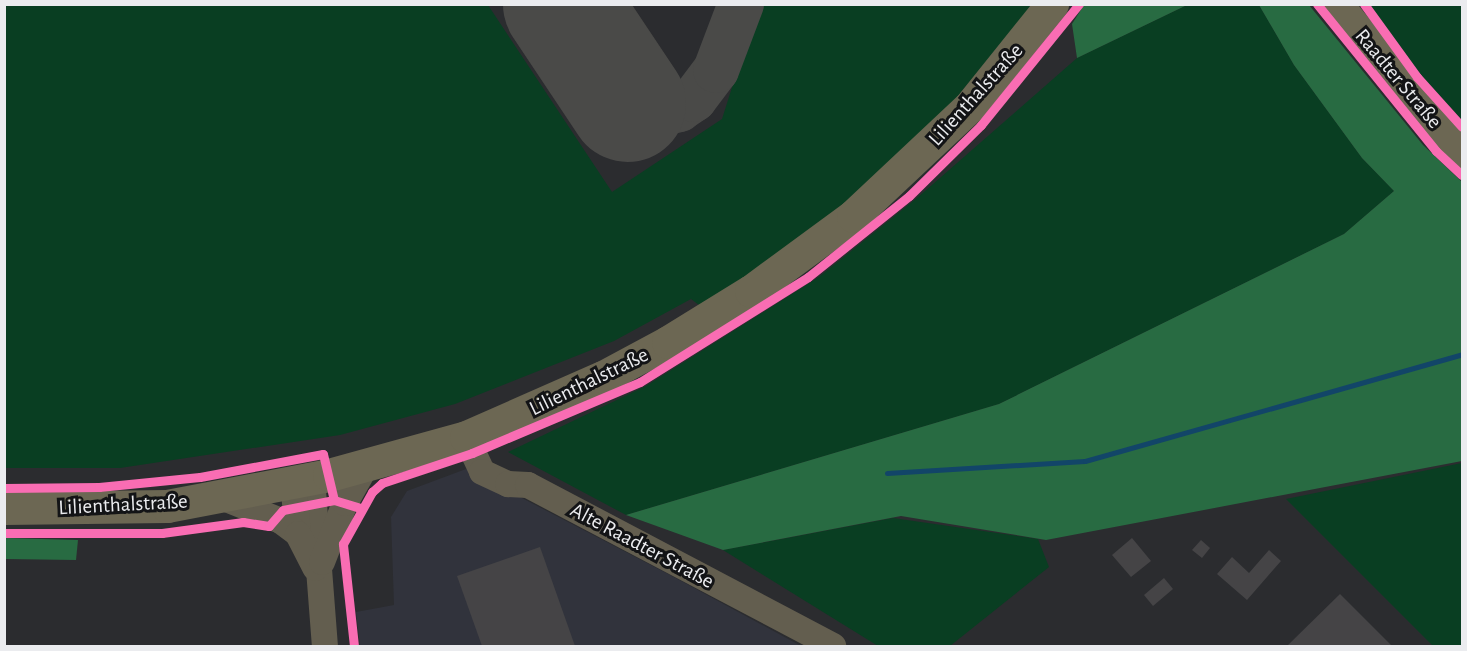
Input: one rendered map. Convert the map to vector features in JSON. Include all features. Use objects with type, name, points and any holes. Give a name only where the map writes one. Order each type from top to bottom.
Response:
[{"type":"main road","name":"Lilienthalstraße","points":[[4,508],[167,506],[221,497],[366,466],[466,437],[530,412],[668,342],[751,291],[854,216],[970,106],[1052,4]]},
{"type":"main road","name":"Raadter Straße","points":[[1336,4],[1434,124],[1462,152]]},
{"type":"street","name":"Alte Raadter Straße","points":[[466,437],[482,472],[508,484],[528,485],[833,646]]},
{"type":"street","points":[[318,573],[345,503],[366,466]]},
{"type":"street","points":[[298,534],[302,480]]},
{"type":"street","points":[[302,480],[318,573],[325,646]]},
{"type":"street","points":[[221,497],[276,517],[298,534],[318,573]]},
{"type":"shaded area","points":[[466,469],[801,646],[360,646],[356,612],[394,605],[391,517],[407,491]]},
{"type":"green space","points":[[4,5],[488,5],[612,192],[722,119],[758,5],[1033,5],[923,138],[838,211],[753,273],[699,305],[691,299],[614,341],[455,404],[340,435],[120,468],[5,468]]},
{"type":"green space","points":[[1084,5],[1187,5],[1077,58],[1072,24]]},
{"type":"green space","points":[[1187,5],[1259,5],[1294,65],[1362,158],[1394,191],[1344,234],[999,404],[626,515],[508,452],[646,386],[819,277],[917,198],[1077,58]]},
{"type":"green space","points":[[1259,5],[1309,5],[1423,145],[1462,182],[1462,461],[1046,540],[901,516],[723,550],[626,515],[999,404],[1344,234],[1394,191],[1362,158],[1294,65]]},
{"type":"green space","points":[[1368,5],[1462,5],[1462,120],[1414,68]]},
{"type":"green space","points":[[1462,463],[1462,646],[1433,646],[1286,499]]},
{"type":"green space","points":[[893,518],[1038,539],[1049,567],[950,646],[878,646],[723,550]]},
{"type":"green space","points":[[5,538],[78,540],[76,560],[5,559]]},
{"type":"building","points":[[1132,538],[1151,561],[1131,577],[1112,555]]},
{"type":"building","points":[[1201,540],[1210,548],[1202,558],[1192,550]]},
{"type":"building","points":[[540,547],[575,646],[482,646],[457,576]]},
{"type":"building","points":[[1269,550],[1281,561],[1247,600],[1217,574],[1232,557],[1249,573]]},
{"type":"building","points":[[1164,578],[1173,589],[1153,606],[1144,595]]},
{"type":"building","points":[[1340,594],[1392,646],[1287,646]]},
{"type":"waterway","points":[[887,473],[1085,461],[1462,354]]},
{"type":"taxiway","points":[[627,103],[633,110],[654,115],[679,109],[694,99],[716,70],[741,4]]},
{"type":"runway","points":[[561,4],[627,103]]},
{"type":"cycle path","points":[[354,646],[343,544],[372,492],[382,483],[472,453],[640,382],[808,277],[909,196],[981,125],[1079,4]]},
{"type":"cycle path","points":[[1317,4],[1436,151],[1462,175]]},
{"type":"cycle path","points":[[1364,4],[1417,77],[1462,127]]},
{"type":"cycle path","points":[[4,488],[99,487],[200,477],[323,454],[334,500]]},
{"type":"cycle path","points":[[4,533],[162,533],[243,522],[269,526],[283,510],[334,500],[360,508]]}]
